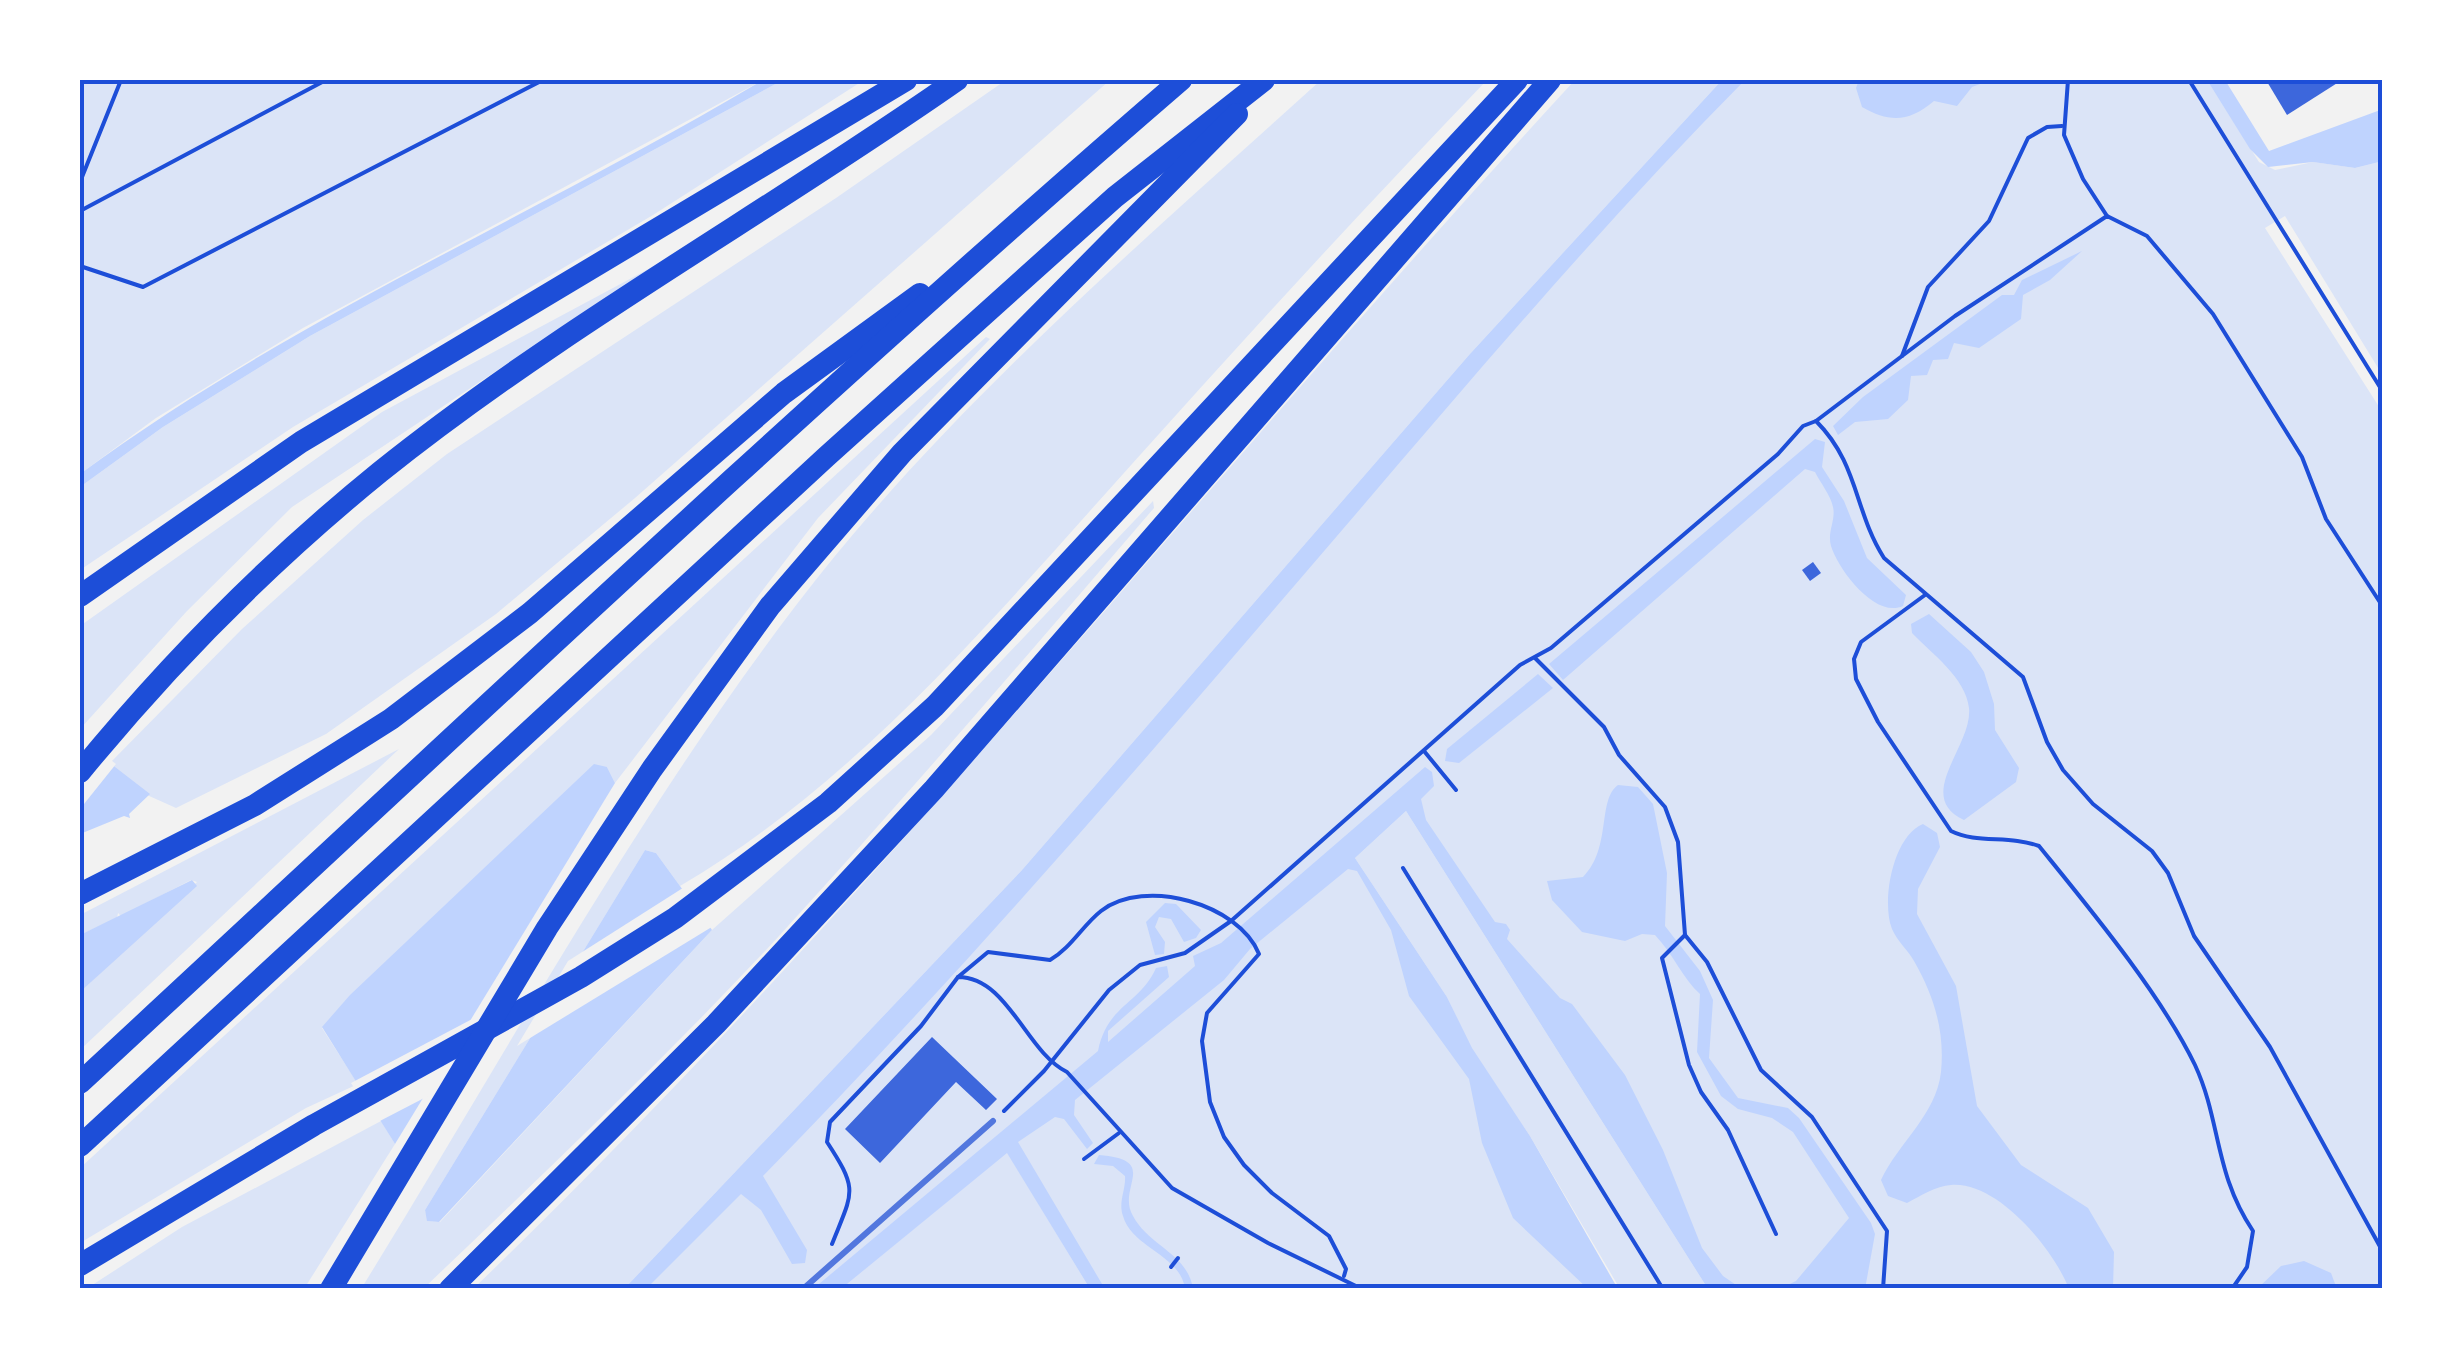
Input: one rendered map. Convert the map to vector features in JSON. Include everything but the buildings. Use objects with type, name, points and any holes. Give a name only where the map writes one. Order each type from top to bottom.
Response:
[{"type":"highway","points":[[80,596],[301,442],[906,80]]},
{"type":"highway","points":[[80,772],[132,710],[270,567],[381,471],[522,368],[957,80]]},
{"type":"highway","points":[[80,1084],[1011,228],[1181,80]]},
{"type":"highway","points":[[80,1146],[855,431],[1115,197],[1266,80]]},
{"type":"highway","points":[[331,1289],[547,928],[652,769],[770,606],[902,453],[1194,163],[1266,80]]},
{"type":"highway","points":[[80,1265],[314,1125],[581,977],[728,880],[828,803],[935,706],[1517,80]]},
{"type":"highway","points":[[450,1289],[716,1024],[934,789],[1550,80]]},
{"type":"highway","points":[[80,894],[270,796],[402,712],[530,613],[784,394],[1011,228]]},
{"type":"lane","points":[[803,1289],[993,1121]]},
{"type":"path","points":[[80,182],[121,80]]},
{"type":"path","points":[[80,211],[326,80]]},
{"type":"path","points":[[80,266],[143,287],[544,80]]},
{"type":"path","points":[[2068,80],[2062,126],[2083,179],[2108,216],[2148,236],[2214,314],[2302,457],[2326,519],[2383,607]]},
{"type":"path","points":[[2188,80],[2383,392]]},
{"type":"path","points":[[1902,356],[1928,287],[1988,221],[2028,138],[2047,127],[2062,126]]},
{"type":"path","points":[[993,1121],[1050,1064],[1109,990],[1140,965],[1184,953],[1231,921],[1520,665],[1535,658],[1763,467],[1803,426],[1816,421],[1902,356],[2108,216]]},
{"type":"path","points":[[1816,421],[1848,462],[1877,548],[1925,595],[2024,677],[2047,742],[2063,770],[2093,804],[2152,851],[2168,873],[2194,936],[2270,1047],[2383,1252]]},
{"type":"path","points":[[1925,595],[1861,642],[1854,659],[1856,679],[1878,722],[1951,831],[1965,838],[2013,836],[2039,846],[2154,995],[2195,1066],[2218,1156],[2240,1210],[2253,1230],[2247,1267],[2232,1289]]},
{"type":"path","points":[[1535,658],[1604,727],[1620,754],[1664,807],[1678,842],[1683,937],[1707,962],[1760,1070],[1812,1117],[1887,1231],[1883,1289]]},
{"type":"path","points":[[1422,750],[1456,790]]},
{"type":"path","points":[[1403,868],[1663,1289]]},
{"type":"path","points":[[821,1271],[852,1189],[851,1178],[827,1142],[830,1122],[921,1026],[958,977],[988,952],[1050,960],[1100,911],[1115,904],[1172,894],[1231,921],[1257,948],[1256,960],[1214,1003],[1203,1027],[1210,1102],[1224,1137],[1244,1165],[1329,1236],[1346,1269],[1344,1276]]},
{"type":"path","points":[[1683,937],[1667,952],[1663,969],[1690,1065],[1701,1092],[1728,1130],[1776,1234]]},
{"type":"path","points":[[958,977],[973,977],[992,990],[1050,1064],[1068,1072],[1172,1188],[1268,1243],[1344,1276],[1362,1289]]},
{"type":"path","points":[[1084,1160],[1120,1133]]},
{"type":"path","points":[[1171,1267],[1178,1258]]},
{"type":"shaded area","points":[[80,80],[763,80],[303,328],[156,418],[80,474]]},
{"type":"shaded area","points":[[783,80],[864,80],[653,215],[293,427],[80,570],[80,487],[163,427],[310,336]]},
{"type":"shaded area","points":[[1006,80],[1110,80],[635,498],[496,614],[326,734],[176,808],[147,795],[109,764],[242,629],[363,520],[447,454],[836,198]]},
{"type":"shaded area","points":[[1321,80],[1487,80],[1263,319],[976,637],[866,746],[745,844],[680,886],[656,853],[645,850],[425,1210],[428,1221],[440,1222],[712,930],[931,735],[1153,501],[1154,508],[968,724],[779,936],[648,1071],[423,1289],[361,1289],[624,855],[797,604],[917,463],[1047,330]]},
{"type":"shaded area","points":[[1575,80],[1722,80],[1469,355],[1022,870],[624,1289],[473,1289],[618,1145],[897,846]]},
{"type":"shaded area","points":[[1733,80],[2207,80],[2259,162],[2275,170],[2313,162],[2355,168],[2383,161],[2383,376],[2285,216],[2265,228],[2383,413],[2383,1289],[1714,1289],[1405,800],[1348,850],[1613,1289],[1098,1289],[1007,1138],[824,1289],[634,1289],[913,1001]]},
{"type":"shaded area","points":[[654,266],[292,507],[187,611],[80,729],[80,626],[382,412]]},
{"type":"shaded area","points":[[986,337],[990,339],[818,518],[615,783],[607,767],[322,1028],[358,1084],[306,1108],[80,1243],[80,1168]]},
{"type":"shaded area","points":[[399,749],[80,1050],[80,992],[197,882],[191,880],[121,916],[118,913],[117,918],[80,935],[80,915]]},
{"type":"shaded area","points":[[1406,811],[1708,1289],[1620,1289],[1530,1136],[1471,1048],[1447,997],[1355,858]]},
{"type":"shaded area","points":[[381,1121],[395,1144],[304,1289],[86,1289],[182,1227]]},
{"type":"shaded area","points":[[1007,1152],[1090,1289],[841,1289]]},
{"type":"water","points":[[763,80],[783,80],[310,336],[163,427],[80,487],[80,474],[246,364]]},
{"type":"water","points":[[1722,80],[1745,80],[1537,304],[1055,861],[763,1176],[807,1250],[805,1263],[792,1264],[761,1210],[741,1194],[646,1289],[624,1289],[1022,870],[1469,355]]},
{"type":"water","points":[[1859,80],[1991,80],[1972,87],[1957,106],[1934,101],[1916,113],[1890,118],[1862,107],[1856,88]]},
{"type":"water","points":[[2207,80],[2225,80],[2269,151],[2383,109],[2383,161],[2355,168],[2313,162],[2268,167],[2250,149]]},
{"type":"water","points":[[2082,251],[2050,280],[2023,295],[2021,319],[1979,348],[1954,343],[1948,359],[1933,360],[1927,375],[1911,376],[1908,400],[1888,419],[1855,422],[1838,435],[1833,426],[1863,397],[2002,295],[2014,295],[2022,280]]},
{"type":"water","points":[[1815,439],[1825,442],[1822,467],[1844,501],[1867,558],[1906,595],[1903,606],[1881,605],[1849,579],[1831,546],[1832,503],[1815,472],[1805,469],[1563,680],[1549,664]]},
{"type":"water","points":[[1929,614],[1971,652],[1984,672],[1994,704],[1995,730],[2019,768],[2016,782],[1964,820],[1950,810],[1944,798],[1944,784],[1968,723],[1969,708],[1955,676],[1912,633],[1911,624]]},
{"type":"water","points":[[1538,674],[1553,688],[1459,763],[1445,761],[1447,749]]},
{"type":"water","points":[[80,740],[150,794],[129,814],[130,818],[124,816],[80,834]]},
{"type":"water","points":[[594,764],[607,767],[615,783],[395,1144],[322,1027],[350,995]]},
{"type":"water","points":[[1425,767],[1432,772],[1434,786],[1421,799],[1426,820],[1495,922],[1506,924],[1510,930],[1507,939],[1560,998],[1572,1004],[1625,1075],[1663,1150],[1702,1248],[1723,1276],[1742,1289],[1708,1289],[1406,811],[1355,858],[1447,997],[1472,1048],[1530,1136],[1618,1289],[1588,1289],[1513,1218],[1482,1143],[1469,1079],[1409,996],[1391,930],[1357,871],[1348,869],[1250,949],[1224,980],[1075,1100],[1074,1115],[1093,1143],[1087,1149],[1064,1119],[1055,1117],[1018,1142],[1105,1289],[1090,1289],[1007,1153],[841,1289],[813,1289],[1098,1051],[1109,1024],[1156,968],[1167,966],[1169,977],[1108,1031],[1108,1042],[1195,966],[1193,956],[1221,943]]},
{"type":"water","points":[[1618,785],[1638,787],[1653,804],[1667,873],[1665,926],[1700,971],[1713,1000],[1709,1058],[1738,1098],[1788,1108],[1799,1118],[1871,1223],[1875,1234],[1865,1289],[1779,1289],[1796,1281],[1849,1218],[1793,1132],[1772,1118],[1738,1109],[1721,1096],[1697,1052],[1700,994],[1655,935],[1642,934],[1625,941],[1582,932],[1552,900],[1547,881],[1583,877],[1592,865],[1608,802]]},
{"type":"water","points":[[1923,824],[1937,833],[1940,847],[1918,889],[1917,914],[1956,986],[1977,1106],[2021,1165],[2088,1208],[2114,1252],[2113,1289],[2069,1289],[2037,1238],[1987,1194],[1951,1185],[1907,1203],[1888,1196],[1881,1180],[1925,1115],[1941,1072],[1941,1042],[1932,1001],[1889,917],[1889,887],[1897,855],[1913,831]]},
{"type":"water","points":[[645,850],[656,853],[712,930],[439,1222],[427,1221],[425,1210]]},
{"type":"water","points":[[192,880],[197,886],[80,992],[80,935]]},
{"type":"water","points":[[1165,903],[1176,904],[1201,930],[1196,938],[1184,942],[1171,919],[1159,917],[1155,927],[1165,942],[1164,954],[1155,955],[1146,922]]},
{"type":"water","points":[[1099,1155],[1118,1158],[1133,1169],[1129,1205],[1133,1216],[1184,1267],[1193,1289],[1185,1289],[1175,1268],[1128,1227],[1121,1206],[1125,1176],[1113,1166],[1094,1164]]},
{"type":"water","points":[[2304,1261],[2331,1273],[2337,1289],[2257,1289],[2281,1266]]},
{"type":"pier","points":[[80,735],[116,764],[80,809]]},
{"type":"pier","points":[[686,886],[715,925],[517,1046],[568,961]]},
{"type":"pier","points":[[476,1017],[430,1095],[376,1123],[351,1083]]}]
